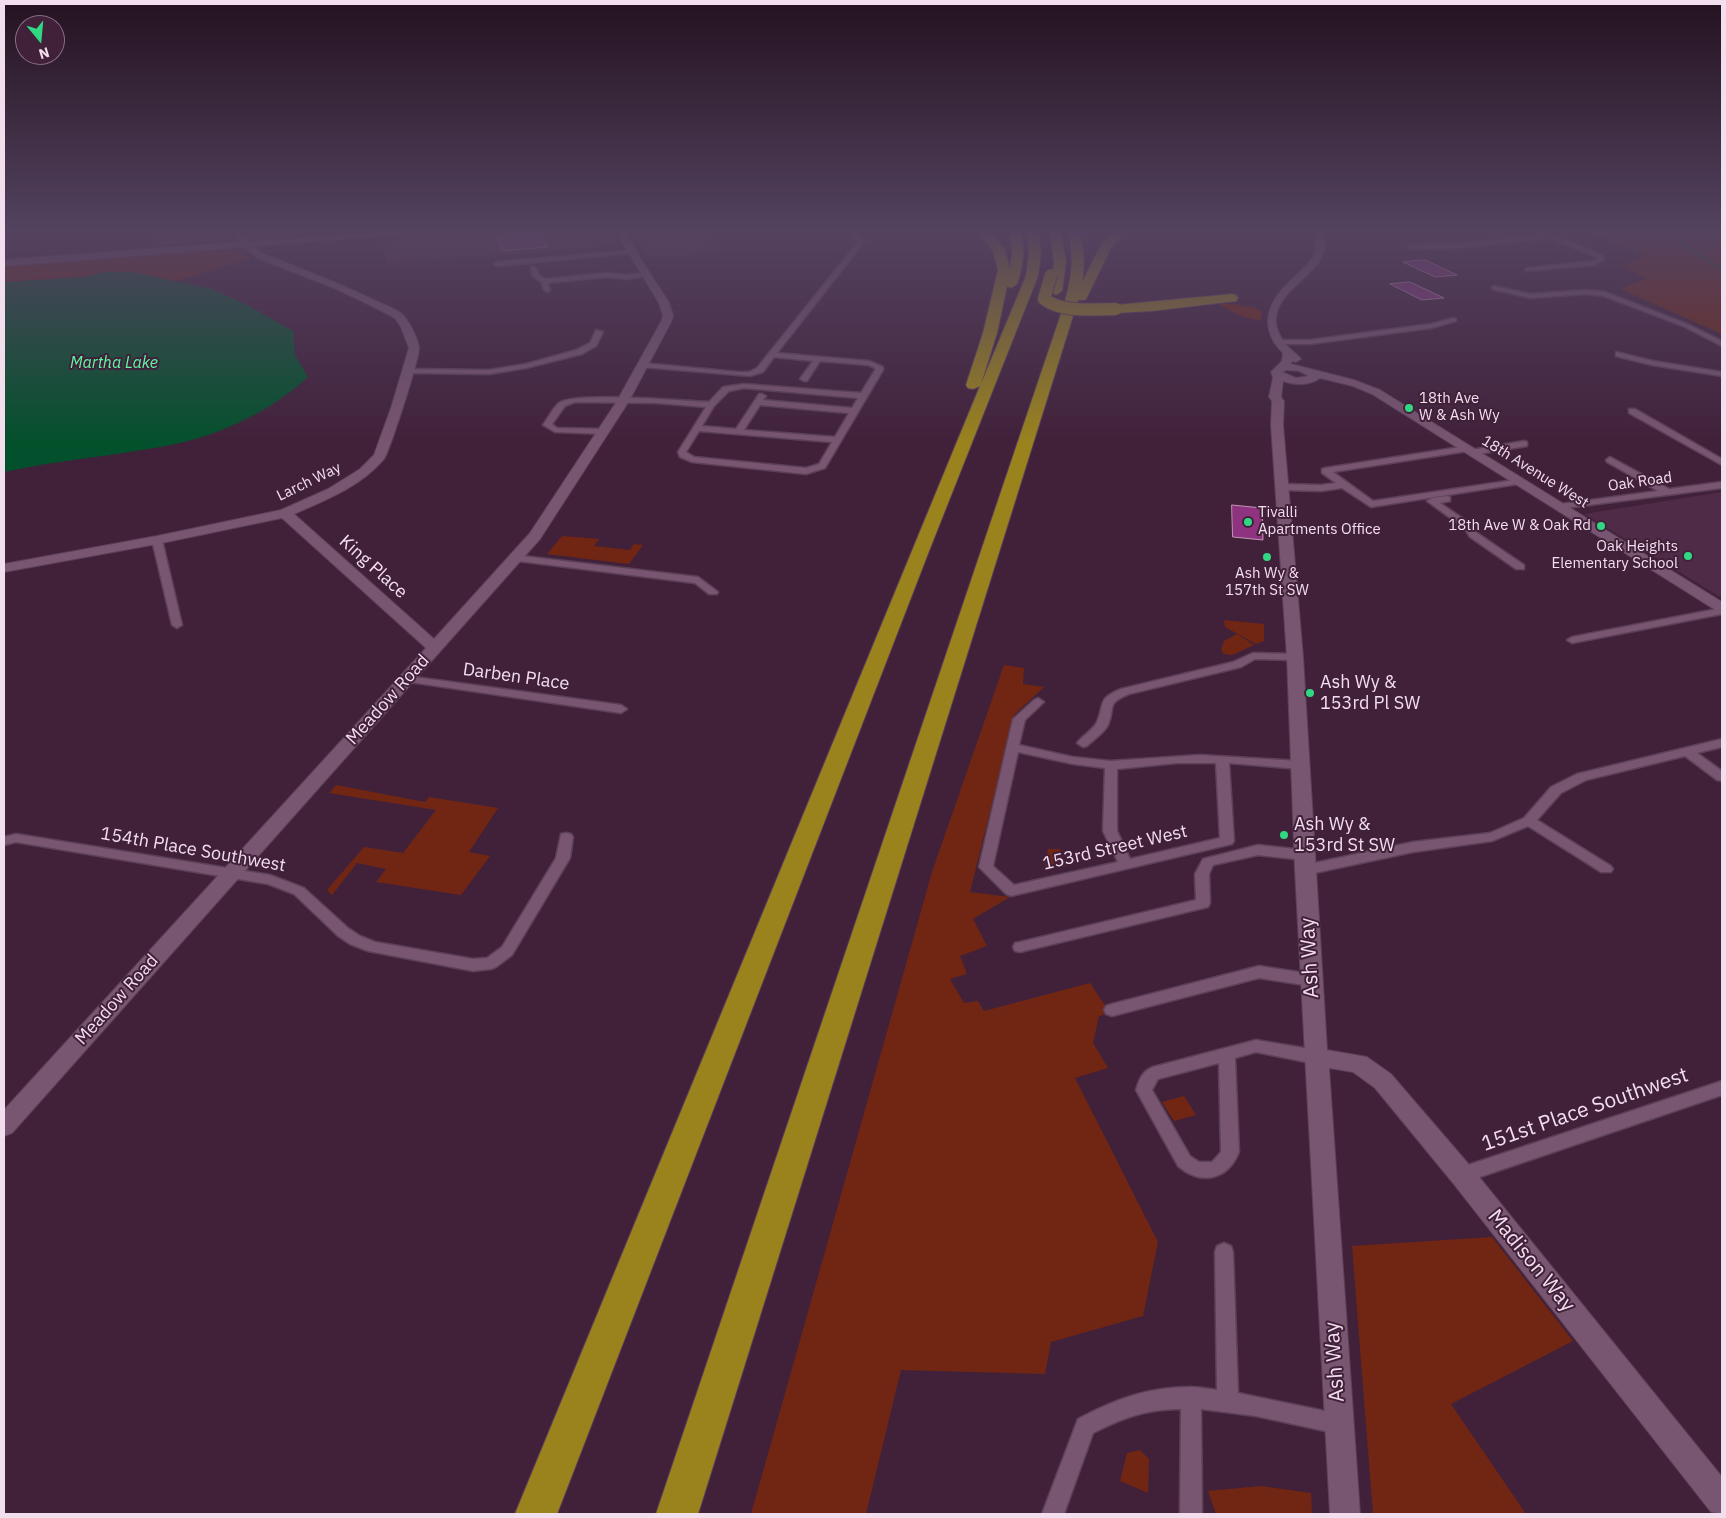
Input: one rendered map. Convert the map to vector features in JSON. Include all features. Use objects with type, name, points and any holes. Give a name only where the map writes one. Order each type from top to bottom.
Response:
[{"type":"highway","points":[[920,551],[990,334],[997,303]]},
{"type":"highway","points":[[990,334],[1004,303]]},
{"type":"highway","points":[[536,1514],[920,551],[1021,303]]},
{"type":"highway","points":[[1050,303],[1058,306],[1068,316]]},
{"type":"highway","points":[[1057,303],[1068,316]]},
{"type":"highway","points":[[677,1514],[1072,303]]},
{"type":"highway","points":[[1068,316],[1077,303]]},
{"type":"highway","points":[[1068,316],[1116,309],[1189,303]]},
{"type":"street","name":"Larch Way","points":[[4,568],[285,514],[333,492],[364,472],[380,456],[397,408],[414,348],[411,336],[398,316],[371,303]]},
{"type":"street","name":"Meadow Road","points":[[4,1126],[535,536],[623,401],[668,315],[664,303]]},
{"type":"street","points":[[642,364],[750,374],[760,370],[813,303]]},
{"type":"street","points":[[1276,303],[1272,325],[1278,342],[1307,376]]},
{"type":"street","points":[[1628,303],[1685,325],[1722,344]]},
{"type":"street","points":[[1278,342],[1310,342],[1431,326],[1454,320]]},
{"type":"street","points":[[408,371],[489,372],[526,366],[579,352],[593,344],[599,332]]},
{"type":"street","name":"Ash Way","points":[[1288,352],[1287,362],[1279,371],[1275,397],[1278,401],[1277,425],[1294,657],[1311,980],[1345,1514]]},
{"type":"street","points":[[1619,354],[1652,363],[1722,374]]},
{"type":"street","points":[[771,355],[874,365],[879,370],[822,466],[815,470],[806,471],[692,459],[683,455],[682,452],[711,405],[726,389],[736,386],[863,396]]},
{"type":"street","points":[[804,379],[818,359]]},
{"type":"street","points":[[1296,367],[1307,376],[1285,379],[1279,371],[1296,367]]},
{"type":"street","points":[[1278,401],[1287,386],[1307,376]]},
{"type":"street","name":"18th Avenue West","points":[[1307,376],[1354,384],[1376,392],[1722,610]]},
{"type":"street","points":[[739,431],[764,394]]},
{"type":"street","points":[[603,432],[555,430],[547,425],[562,404],[568,401],[657,401],[711,405]]},
{"type":"street","points":[[758,402],[854,411]]},
{"type":"street","points":[[1632,411],[1722,462]]},
{"type":"street","points":[[697,428],[837,440]]},
{"type":"street","points":[[1522,483],[1371,504],[1325,471],[1524,444]]},
{"type":"street","points":[[1610,460],[1667,492]]},
{"type":"street","points":[[1520,567],[1473,535],[1468,526],[1432,501],[1522,483]]},
{"type":"street","points":[[1283,487],[1321,488],[1344,485]]},
{"type":"street","name":"Oak Road","points":[[1561,507],[1722,485]]},
{"type":"street","name":"King Place","points":[[285,514],[435,648]]},
{"type":"street","points":[[157,540],[177,625]]},
{"type":"street","points":[[514,558],[698,580],[713,592]]},
{"type":"street","points":[[1572,640],[1722,610]]},
{"type":"street","points":[[1083,743],[1102,725],[1106,706],[1113,696],[1125,691],[1237,665],[1252,656],[1294,657]]},
{"type":"street","name":"Darben Place","points":[[407,679],[621,709]]},
{"type":"street","points":[[1038,702],[1019,719],[1013,747],[1070,761],[1110,765],[1142,764],[1186,759],[1222,759],[1300,765]]},
{"type":"street","points":[[1020,947],[1203,902],[1202,874],[1208,862],[1258,850],[1304,862],[1492,837],[1529,821],[1556,790],[1582,776],[1722,743]]},
{"type":"street","name":"153rd Street West","points":[[1013,747],[986,867],[1011,890],[1227,841],[1222,759]]},
{"type":"street","points":[[1687,751],[1722,777]]},
{"type":"street","points":[[1110,765],[1110,831],[1126,865]]},
{"type":"street","points":[[1529,821],[1606,869]]},
{"type":"street","name":"154th Place Southwest","points":[[10,840],[270,880],[299,891],[343,932],[355,940],[373,946],[473,965],[491,963],[507,951],[563,858],[566,838]]},
{"type":"street","points":[[1112,1010],[1259,972],[1311,980]]},
{"type":"street","points":[[1227,1054],[1229,1158],[1222,1166],[1209,1170],[1194,1168],[1184,1161],[1144,1090],[1147,1081],[1153,1074],[1256,1046],[1316,1057]]},
{"type":"street","name":"Madison Way","points":[[1316,1057],[1359,1064],[1384,1081],[1462,1175],[1722,1501]]},
{"type":"street","name":"151st Place Southwest","points":[[1462,1175],[1722,1088]]},
{"type":"street","points":[[1224,1252],[1228,1401]]},
{"type":"street","points":[[1053,1514],[1086,1426],[1116,1410],[1148,1402],[1191,1397],[1228,1401],[1339,1424]]},
{"type":"street","points":[[1191,1397],[1191,1514]]},
{"type":"shaded area","points":[[1226,303],[1253,307],[1262,311],[1261,320],[1255,320],[1234,313],[1219,304]]},
{"type":"shaded area","points":[[1651,303],[1722,303],[1722,334]]},
{"type":"shaded area","name":"Oak Heights Elementary School","points":[[1722,492],[1722,598],[1584,514]]},
{"type":"shaded area","points":[[562,536],[599,539],[594,546],[630,550],[634,544],[643,545],[629,564],[547,554]]},
{"type":"shaded area","points":[[1224,620],[1264,624],[1264,641],[1256,644],[1225,627]]},
{"type":"shaded area","points":[[1237,634],[1254,645],[1232,655],[1224,654],[1221,650],[1224,641]]},
{"type":"shaded area","points":[[1004,665],[1024,668],[1023,684],[1044,687],[1014,715],[970,892],[1010,897],[973,919],[987,946],[960,956],[967,974],[950,979],[964,1003],[978,1001],[984,1011],[1090,983],[1110,1013],[1099,1016],[1093,1043],[1108,1068],[1075,1078],[1158,1242],[1143,1316],[1051,1342],[1045,1374],[901,1370],[866,1514],[751,1514],[932,872]]},
{"type":"shaded area","points":[[336,785],[425,802],[429,797],[498,808],[469,852],[490,856],[461,895],[376,882],[386,869],[357,863],[332,895],[327,890],[364,847],[403,853],[436,810],[329,793]]},
{"type":"shaded area","points":[[1048,849],[1060,849],[1066,866],[1044,871]]},
{"type":"shaded area","points":[[1184,1096],[1196,1115],[1174,1121],[1162,1102]]},
{"type":"shaded area","points":[[1492,1237],[1573,1341],[1451,1404],[1526,1514],[1373,1514],[1352,1246]]},
{"type":"shaded area","points":[[1140,1450],[1149,1459],[1148,1493],[1120,1481],[1127,1453]]},
{"type":"shaded area","points":[[1261,1486],[1311,1493],[1312,1514],[1216,1514],[1208,1491]]},
{"type":"water","name":"Martha Lake","points":[[4,303],[242,303],[293,331],[295,355],[308,377],[272,405],[245,420],[181,443],[4,472]]},
{"type":"building","name":"Tivalli Apartments Office","points":[[1232,505],[1262,508],[1263,540],[1233,537]]},
{"type":"place","name":"18th Ave W & Ash Wy","points":[[1409,408]]},
{"type":"place","name":"Tivalli Apartments Office","points":[[1248,522]]},
{"type":"place","name":"18th Ave W & Oak Rd","points":[[1601,526]]},
{"type":"place","name":"Oak Heights Elementary School","points":[[1688,556]]},
{"type":"place","name":"Ash Wy & 157th St SW","points":[[1267,557]]},
{"type":"place","name":"Ash Wy & 153rd Pl SW","points":[[1310,693]]},
{"type":"place","name":"Ash Wy & 153rd St SW","points":[[1284,835]]}]
